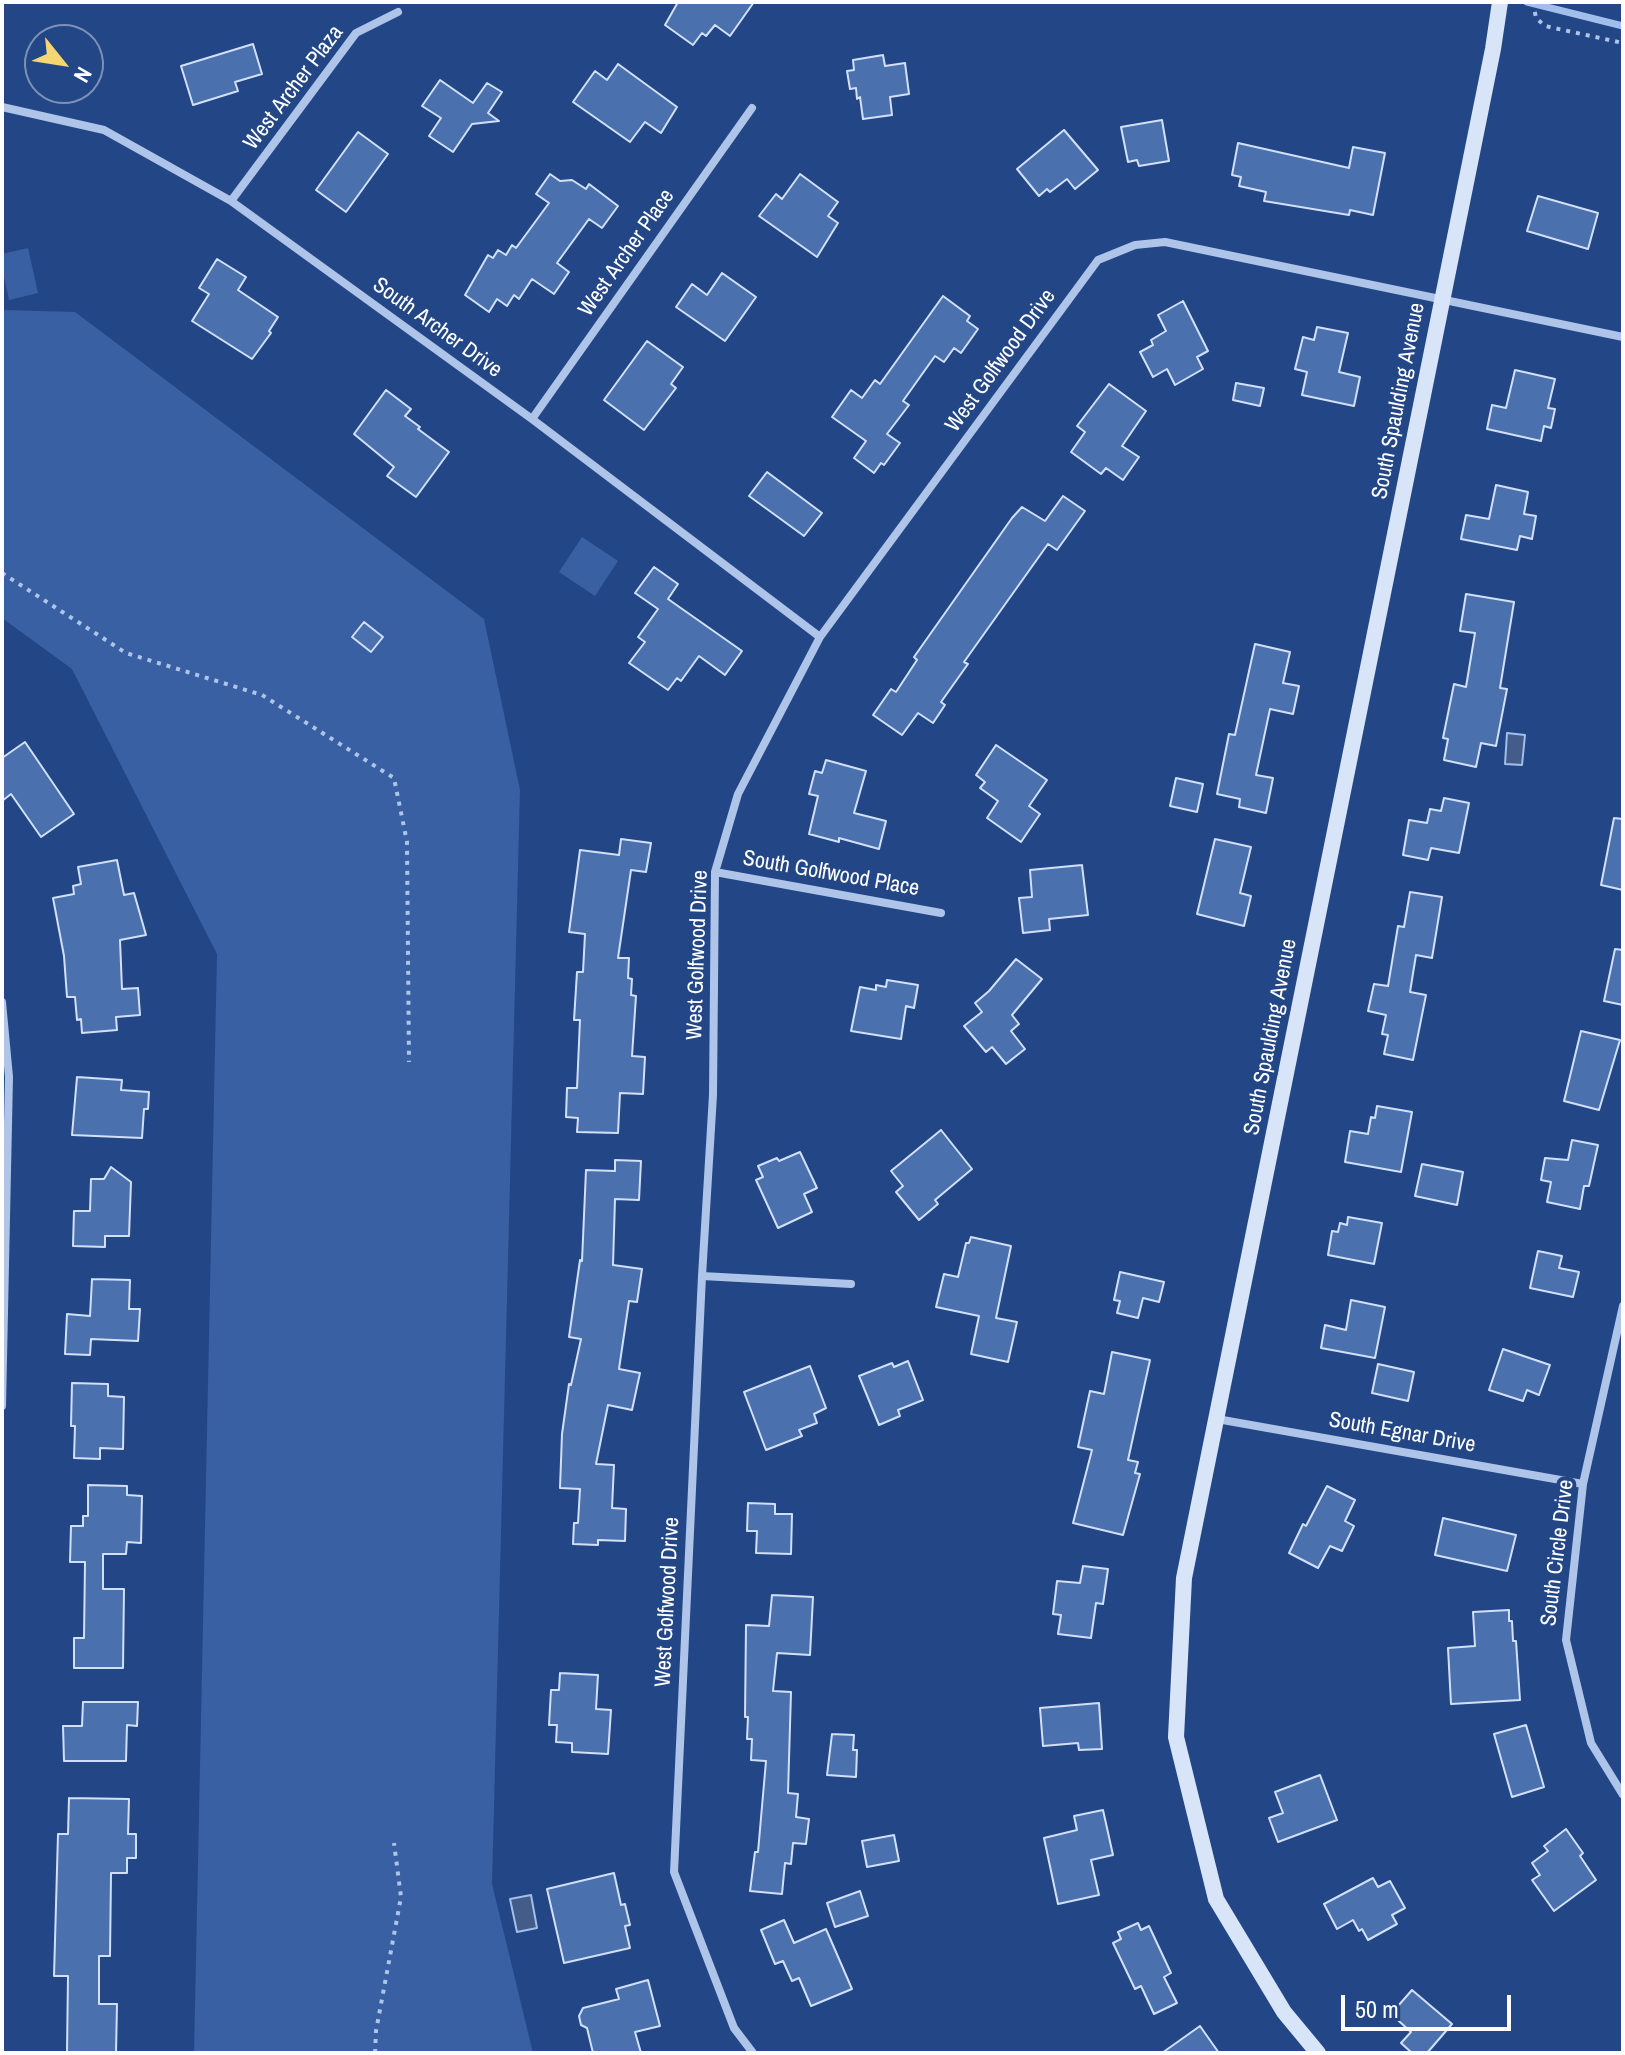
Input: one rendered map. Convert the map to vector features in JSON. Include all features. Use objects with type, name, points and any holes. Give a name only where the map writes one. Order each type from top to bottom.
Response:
[{"type":"street","name":"South Spaulding Avenue","points":[[1318,2053],[1284,2012],[1216,1899],[1176,1737],[1184,1578],[1500,2]]},
{"type":"street","name":"West Archer Plaza","points":[[231,201],[356,33],[398,12]]},
{"type":"street","name":"South Archer Drive","points":[[2,107],[104,130],[231,201],[532,419],[820,637]]},
{"type":"street","name":"West Archer Place","points":[[532,419],[752,108]]},
{"type":"street","name":"West Golfwood Drive","points":[[753,2053],[734,2028],[674,1872],[713,1095],[715,872],[738,794],[820,637],[1098,260],[1135,245],[1165,242],[1623,337]]},
{"type":"street","name":"South Golfwood Place","points":[[715,872],[941,913]]},
{"type":"street","points":[[2,1002],[5,1077],[2,1406]]},
{"type":"street","points":[[702,1276],[851,1284]]},
{"type":"street","name":"South Circle Drive","points":[[1623,1306],[1583,1484],[1566,1640],[1591,1743],[1623,1795]]},
{"type":"street","name":"South Egnar Drive","points":[[1216,1419],[1583,1484]]},
{"type":"path","points":[[1533,2],[1536,18],[1545,26],[1623,43]]},
{"type":"path","points":[[2,573],[126,653],[262,695],[394,778],[407,842],[409,1062]]},
{"type":"path","points":[[375,2053],[376,2031],[401,1897],[394,1843]]},
{"type":"shaded area","points":[[28,248],[38,293],[9,300],[2,254]]},
{"type":"shaded area","points":[[2,310],[75,312],[484,619],[520,790],[492,1884],[533,2053],[194,2053],[217,954],[72,669],[2,618]]},
{"type":"shaded area","points":[[582,537],[618,561],[595,596],[559,572]]},
{"type":"shaded area","points":[[1507,733],[1525,735],[1522,765],[1505,764]]},
{"type":"shaded area","points":[[531,1895],[537,1928],[517,1932],[510,1899]]},
{"type":"building","points":[[678,2],[754,2],[730,36],[715,25],[706,36],[702,33],[693,45],[665,25]]},
{"type":"building","points":[[253,44],[262,74],[235,82],[238,91],[193,105],[181,66]]},
{"type":"building","points":[[883,55],[885,66],[905,63],[909,94],[890,97],[892,115],[863,119],[860,97],[857,99],[856,88],[850,89],[847,71],[854,70],[853,60]]},
{"type":"building","points":[[618,64],[677,107],[661,133],[645,122],[630,142],[573,102],[595,71],[607,80]]},
{"type":"building","points":[[440,80],[473,103],[487,83],[502,92],[488,113],[499,121],[472,124],[453,152],[429,136],[441,118],[422,106]]},
{"type":"building","points":[[1162,120],[1169,161],[1139,166],[1137,160],[1128,162],[1121,127]]},
{"type":"building","points":[[1064,130],[1098,170],[1075,189],[1067,179],[1039,196],[1017,169]]},
{"type":"building","points":[[358,132],[388,154],[346,212],[316,190]]},
{"type":"building","points":[[1238,143],[1349,168],[1353,147],[1385,153],[1373,215],[1350,210],[1349,215],[1264,201],[1266,192],[1239,186],[1241,177],[1232,175]]},
{"type":"building","points":[[550,174],[560,181],[572,180],[586,189],[589,184],[618,206],[602,228],[589,219],[557,263],[569,272],[554,294],[532,279],[519,299],[514,295],[507,306],[497,299],[489,312],[465,295],[488,255],[493,258],[498,250],[506,255],[512,245],[516,248],[549,203],[536,194]]},
{"type":"building","points":[[800,174],[838,202],[828,216],[838,223],[817,257],[759,216],[776,194],[782,199]]},
{"type":"building","points":[[1538,196],[1598,213],[1588,249],[1527,231]]},
{"type":"building","points":[[217,259],[246,277],[238,290],[278,317],[269,331],[271,333],[252,359],[192,321],[209,294],[199,288]]},
{"type":"building","points":[[722,273],[756,297],[725,341],[676,307],[692,284],[707,295]]},
{"type":"building","points":[[943,296],[970,316],[967,321],[978,329],[961,353],[954,348],[944,362],[935,356],[903,401],[909,405],[887,434],[900,443],[874,473],[854,458],[866,441],[832,417],[851,390],[862,398],[875,380],[880,384]]},
{"type":"building","points":[[1183,301],[1208,351],[1197,357],[1203,369],[1175,385],[1167,369],[1153,377],[1140,352],[1153,345],[1151,340],[1166,331],[1158,315]]},
{"type":"building","points":[[1317,327],[1348,333],[1339,372],[1360,377],[1354,406],[1302,395],[1307,372],[1295,369],[1303,337],[1314,340]]},
{"type":"building","points":[[647,341],[683,367],[671,384],[676,388],[644,430],[604,400]]},
{"type":"building","points":[[1515,370],[1555,379],[1548,408],[1555,409],[1551,428],[1544,426],[1541,441],[1487,429],[1492,405],[1506,408]]},
{"type":"building","points":[[1236,383],[1264,388],[1260,406],[1233,400]]},
{"type":"building","points":[[1109,384],[1146,411],[1122,446],[1139,457],[1123,480],[1106,468],[1101,474],[1071,452],[1085,432],[1077,426]]},
{"type":"building","points":[[386,390],[411,409],[405,416],[420,427],[418,429],[449,452],[416,497],[387,476],[394,467],[354,434]]},
{"type":"building","points":[[767,472],[822,513],[804,536],[749,496]]},
{"type":"building","points":[[1496,485],[1528,492],[1524,514],[1536,516],[1532,539],[1520,536],[1517,550],[1461,539],[1466,515],[1489,519]]},
{"type":"building","points":[[1063,496],[1085,511],[1057,550],[1048,544],[964,662],[968,664],[941,702],[945,705],[933,723],[918,713],[902,735],[873,715],[891,689],[896,692],[917,660],[914,657],[1012,518],[1022,507],[1045,521]]},
{"type":"building","points":[[654,567],[678,584],[668,599],[742,651],[725,675],[699,656],[681,681],[677,678],[668,690],[629,663],[645,642],[638,637],[658,609],[635,593]]},
{"type":"building","points":[[1466,594],[1514,602],[1500,688],[1507,689],[1496,746],[1481,743],[1476,767],[1444,760],[1448,739],[1443,738],[1454,684],[1466,687],[1475,633],[1460,631]]},
{"type":"building","points":[[364,622],[383,637],[371,652],[352,637]]},
{"type":"building","points":[[1255,644],[1290,652],[1283,683],[1299,686],[1293,714],[1270,709],[1256,775],[1273,778],[1266,813],[1239,807],[1240,799],[1217,794],[1229,734],[1235,735]]},
{"type":"building","points":[[25,742],[74,814],[41,837],[11,794],[2,801],[2,758]]},
{"type":"building","points":[[996,745],[1047,780],[1029,806],[1040,814],[1021,842],[987,818],[998,801],[980,788],[985,782],[976,775]]},
{"type":"building","points":[[826,760],[866,771],[854,813],[886,821],[879,849],[809,834],[818,796],[809,794],[815,771],[822,773]]},
{"type":"building","points":[[1176,778],[1203,784],[1197,812],[1170,806]]},
{"type":"building","points":[[1444,798],[1469,803],[1459,853],[1431,848],[1428,860],[1403,855],[1409,820],[1427,823],[1430,809],[1441,811]]},
{"type":"building","points":[[1614,818],[1623,819],[1623,890],[1601,885]]},
{"type":"building","points":[[621,839],[651,843],[646,872],[631,870],[618,958],[629,958],[631,995],[636,996],[632,1056],[645,1057],[643,1094],[620,1093],[618,1133],[577,1132],[578,1118],[566,1117],[567,1088],[577,1088],[580,1020],[574,1020],[577,972],[583,972],[585,934],[569,932],[580,850],[619,855]]},
{"type":"building","points":[[1215,839],[1251,847],[1240,893],[1251,896],[1244,926],[1197,914]]},
{"type":"building","points":[[117,860],[124,895],[134,893],[146,935],[120,940],[122,989],[138,988],[140,1015],[116,1017],[117,1030],[82,1033],[81,1019],[77,1020],[75,997],[67,997],[64,956],[53,898],[74,894],[73,886],[81,884],[78,867]]},
{"type":"building","points":[[1082,865],[1088,915],[1049,919],[1050,930],[1023,933],[1019,898],[1032,897],[1030,870]]},
{"type":"building","points":[[1410,892],[1442,897],[1432,958],[1416,955],[1410,992],[1426,995],[1413,1060],[1384,1054],[1388,1035],[1382,1034],[1386,1015],[1368,1011],[1374,984],[1388,986],[1398,926],[1404,927]]},
{"type":"building","points":[[1615,949],[1623,950],[1623,1005],[1604,1001]]},
{"type":"building","points":[[1016,959],[1042,979],[1012,1015],[1019,1024],[1011,1031],[1025,1049],[1006,1064],[992,1047],[986,1052],[964,1026],[982,1012],[975,1003]]},
{"type":"building","points":[[887,980],[918,985],[914,1008],[906,1006],[901,1039],[851,1031],[860,987],[876,990],[876,985],[886,987]]},
{"type":"building","points":[[1581,1031],[1620,1040],[1599,1110],[1564,1101]]},
{"type":"building","points":[[77,1077],[122,1080],[121,1090],[149,1092],[142,1138],[72,1135]]},
{"type":"building","points":[[1377,1106],[1412,1112],[1401,1172],[1345,1162],[1350,1131],[1368,1134]]},
{"type":"building","points":[[941,1130],[972,1169],[935,1200],[938,1204],[919,1220],[896,1192],[903,1186],[891,1171]]},
{"type":"building","points":[[1572,1140],[1598,1145],[1589,1186],[1584,1186],[1580,1209],[1547,1202],[1551,1182],[1541,1180],[1545,1158],[1568,1160]]},
{"type":"building","points":[[800,1152],[817,1188],[804,1194],[812,1212],[778,1228],[756,1180],[763,1177],[758,1166]]},
{"type":"building","points":[[615,1160],[641,1161],[639,1200],[615,1199],[613,1265],[642,1269],[637,1302],[629,1301],[619,1369],[640,1373],[632,1410],[608,1405],[596,1464],[614,1465],[612,1508],[626,1509],[625,1541],[598,1540],[598,1545],[573,1544],[580,1489],[560,1488],[562,1434],[569,1384],[581,1339],[569,1337],[582,1261],[586,1170],[615,1171]]},
{"type":"building","points":[[1422,1164],[1463,1172],[1457,1205],[1415,1196]]},
{"type":"building","points":[[111,1167],[131,1182],[129,1236],[105,1236],[105,1247],[73,1246],[74,1211],[90,1211],[91,1179],[104,1179]]},
{"type":"building","points":[[1348,1217],[1382,1223],[1374,1264],[1328,1255],[1332,1231],[1338,1232],[1340,1223],[1347,1225]]},
{"type":"building","points":[[971,1237],[1011,1246],[996,1318],[1017,1322],[1008,1362],[971,1354],[979,1316],[936,1307],[944,1274],[958,1277],[966,1243]]},
{"type":"building","points":[[1538,1251],[1562,1256],[1559,1268],[1579,1272],[1573,1297],[1530,1288]]},
{"type":"building","points":[[1120,1272],[1164,1282],[1159,1302],[1143,1298],[1138,1318],[1117,1313],[1120,1301],[1114,1300]]},
{"type":"building","points":[[92,1279],[130,1280],[129,1309],[140,1309],[138,1341],[91,1339],[90,1355],[65,1354],[67,1314],[90,1316]]},
{"type":"building","points":[[1351,1300],[1385,1307],[1375,1358],[1321,1348],[1325,1325],[1346,1330]]},
{"type":"building","points":[[1503,1349],[1550,1365],[1539,1395],[1527,1390],[1523,1401],[1489,1390]]},
{"type":"building","points":[[1112,1352],[1150,1360],[1128,1460],[1138,1462],[1135,1473],[1140,1474],[1123,1535],[1073,1523],[1092,1450],[1078,1447],[1090,1391],[1104,1394]]},
{"type":"building","points":[[908,1361],[923,1400],[898,1410],[900,1416],[879,1425],[859,1376],[892,1363],[894,1367]]},
{"type":"building","points":[[1378,1364],[1414,1372],[1408,1401],[1372,1393]]},
{"type":"building","points":[[810,1366],[826,1408],[814,1414],[817,1423],[799,1430],[802,1436],[766,1450],[744,1392]]},
{"type":"building","points":[[72,1383],[108,1384],[108,1396],[124,1397],[123,1449],[100,1448],[100,1459],[74,1458]]},
{"type":"building","points":[[88,1485],[127,1486],[127,1495],[142,1496],[141,1543],[127,1542],[126,1554],[103,1554],[103,1589],[124,1589],[123,1668],[74,1668],[74,1638],[84,1638],[85,1562],[70,1562],[71,1526],[83,1526],[83,1516],[88,1516]]},
{"type":"building","points":[[1327,1486],[1355,1500],[1345,1521],[1354,1526],[1342,1551],[1330,1546],[1318,1568],[1289,1553]]},
{"type":"building","points":[[748,1503],[775,1504],[775,1514],[792,1514],[791,1554],[756,1553],[757,1531],[747,1531]]},
{"type":"building","points":[[1443,1518],[1516,1535],[1507,1571],[1435,1555]]},
{"type":"building","points":[[1083,1566],[1108,1569],[1103,1604],[1096,1603],[1091,1638],[1058,1634],[1061,1615],[1053,1614],[1057,1581],[1080,1583]]},
{"type":"building","points":[[772,1595],[813,1597],[810,1655],[777,1653],[773,1691],[791,1692],[788,1793],[798,1794],[796,1817],[809,1819],[806,1844],[793,1843],[791,1864],[785,1863],[782,1894],[750,1891],[755,1852],[758,1852],[766,1761],[751,1760],[752,1739],[747,1739],[746,1625],[769,1626]]},
{"type":"building","points":[[1509,1610],[1513,1641],[1516,1641],[1520,1700],[1451,1704],[1448,1648],[1475,1646],[1473,1612]]},
{"type":"building","points":[[560,1673],[598,1675],[596,1709],[611,1710],[608,1754],[572,1752],[572,1743],[556,1742],[557,1725],[549,1725],[551,1690],[559,1690]]},
{"type":"building","points":[[83,1702],[138,1702],[137,1726],[127,1725],[126,1761],[64,1761],[63,1726],[82,1726]]},
{"type":"building","points":[[1099,1703],[1102,1749],[1079,1750],[1078,1743],[1043,1746],[1040,1708]]},
{"type":"building","points":[[1526,1725],[1544,1787],[1512,1797],[1494,1734]]},
{"type":"building","points":[[832,1734],[854,1735],[856,1777],[827,1775]]},
{"type":"building","points":[[1320,1775],[1337,1820],[1278,1842],[1269,1818],[1283,1813],[1275,1792]]},
{"type":"building","points":[[69,1798],[129,1799],[128,1834],[136,1834],[136,1858],[127,1858],[127,1873],[111,1873],[110,1956],[99,1956],[99,2004],[117,2004],[116,2053],[67,2053],[68,1976],[54,1976],[58,1834],[68,1834]]},
{"type":"building","points":[[1103,1810],[1113,1855],[1091,1860],[1099,1895],[1058,1904],[1044,1838],[1077,1830],[1074,1816]]},
{"type":"building","points":[[1566,1829],[1583,1853],[1580,1856],[1596,1880],[1554,1911],[1532,1880],[1540,1875],[1532,1863],[1548,1851],[1544,1846]]},
{"type":"building","points":[[894,1835],[899,1861],[867,1867],[862,1841]]},
{"type":"building","points":[[614,1873],[621,1905],[625,1904],[630,1925],[625,1926],[630,1948],[564,1963],[547,1889]]},
{"type":"building","points":[[1373,1878],[1378,1887],[1390,1881],[1405,1908],[1392,1915],[1397,1924],[1368,1940],[1353,1920],[1337,1929],[1324,1904]]},
{"type":"building","points":[[860,1891],[868,1916],[835,1927],[827,1903]]},
{"type":"building","points":[[784,1920],[794,1943],[826,1929],[852,1989],[811,2006],[799,1978],[792,1981],[783,1961],[775,1964],[761,1930]]},
{"type":"building","points":[[1138,1923],[1141,1930],[1149,1926],[1171,1973],[1164,1977],[1177,2003],[1154,2014],[1141,1986],[1135,1989],[1113,1943],[1121,1939],[1118,1932]]},
{"type":"building","points":[[648,1980],[660,2026],[635,2032],[641,2053],[593,2053],[587,2028],[581,2025],[579,2016],[583,2008],[619,1999],[616,1989]]},
{"type":"building","points":[[1412,1990],[1452,2024],[1427,2053],[1412,2053],[1401,2043],[1411,2032],[1391,2014]]},
{"type":"building","points":[[1200,2026],[1219,2053],[1162,2053]]},
{"type":"waterway","points":[[1527,2],[1623,26]]}]
